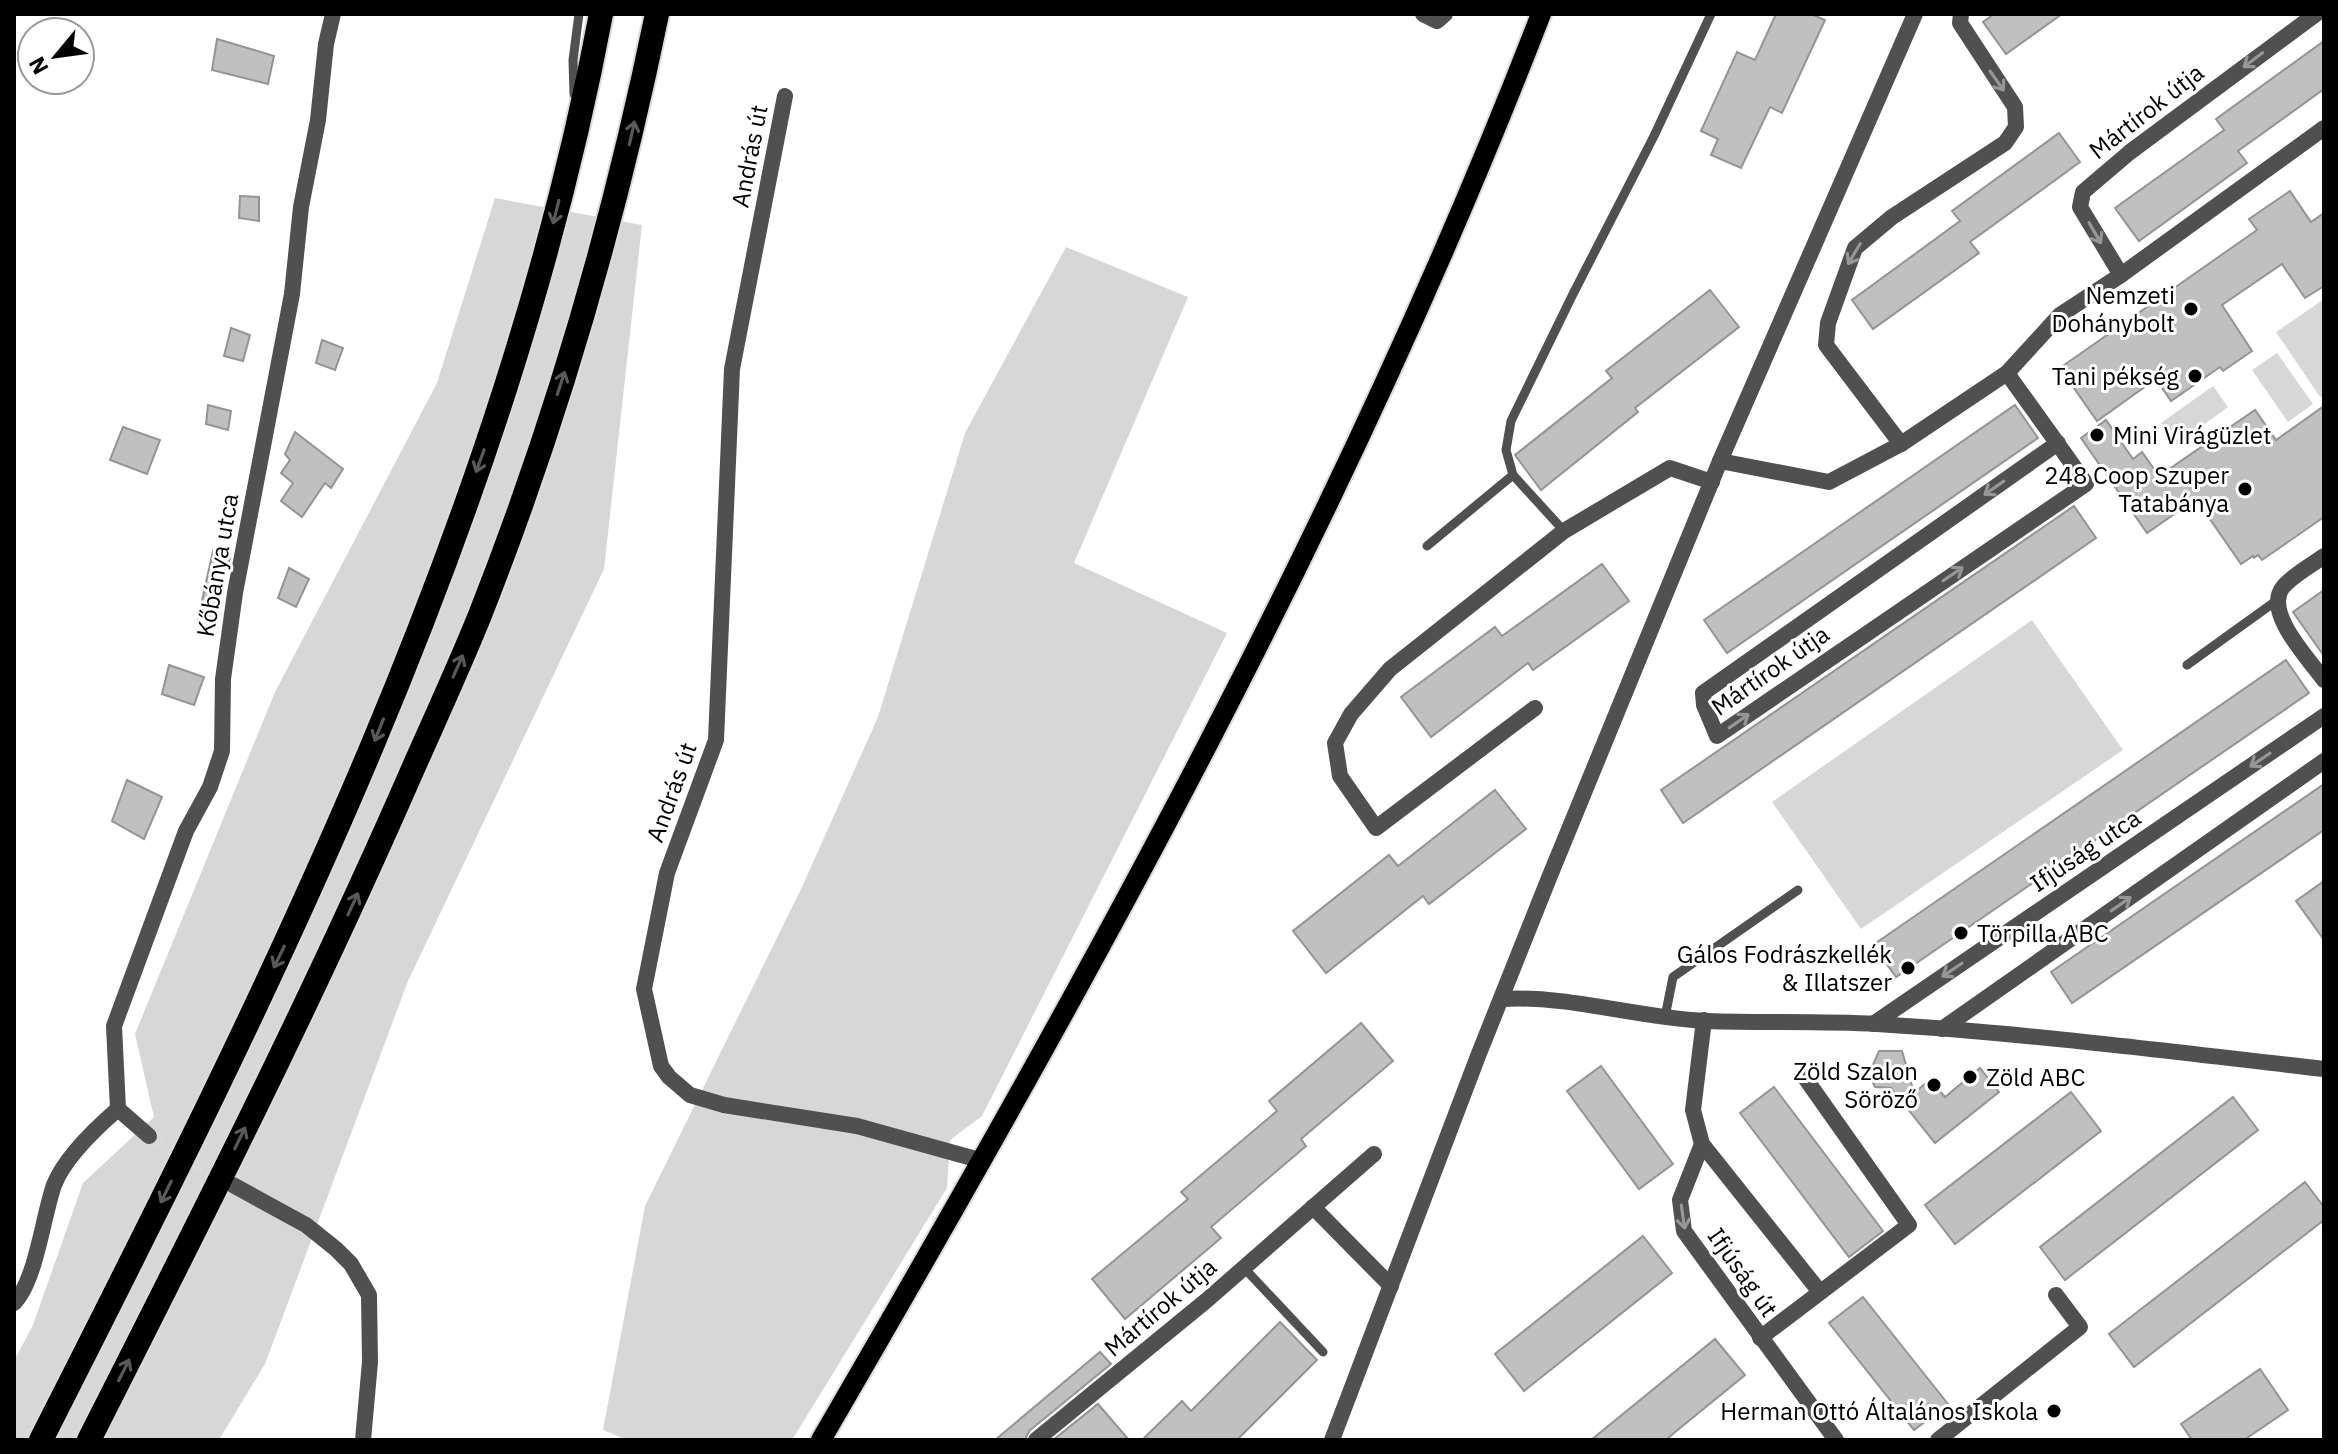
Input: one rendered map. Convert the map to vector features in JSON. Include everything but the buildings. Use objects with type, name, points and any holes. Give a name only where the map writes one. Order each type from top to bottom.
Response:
[{"type":"highway","points":[[41,1440],[169,1188],[307,897],[363,770],[421,624],[486,443],[539,278],[575,137],[601,14]]},
{"type":"highway","points":[[89,1440],[202,1217],[357,895],[480,615],[540,450],[592,288],[632,135],[657,14]]},
{"type":"main road","points":[[821,1440],[983,1161],[1150,858],[1260,644],[1411,329],[1541,14]]},
{"type":"street","name":"Kőbánya utca","points":[[118,1109],[114,1026],[186,831],[210,787],[222,751],[223,679],[235,593],[292,294],[301,207],[318,120],[326,44],[333,14]]},
{"type":"street","points":[[1423,14],[1437,21],[1445,14]]},
{"type":"street","points":[[1901,444],[1826,345],[1828,323],[1855,248],[1892,217],[2005,143],[2016,127],[2015,107],[1960,23],[1961,14]]},
{"type":"street","name":"Mártírok útja","points":[[2121,275],[2080,207],[2083,192],[2130,152],[2316,14]]},
{"type":"street","points":[[1332,1440],[1502,999],[1720,461],[1910,16]]},
{"type":"street","name":"András út","points":[[785,96],[732,369],[716,740],[667,873],[644,989],[661,1066],[690,1095],[724,1105],[857,1126],[983,1161]]},
{"type":"street","points":[[1720,461],[1829,482],[1901,444],[2007,373],[2060,315],[2121,275],[2324,128]]},
{"type":"street","name":"Mártírok útja","points":[[2007,373],[2058,443],[2086,484],[1717,736],[1704,705],[1703,693],[2058,443]]},
{"type":"street","points":[[1535,708],[1376,828],[1340,776],[1335,743],[1351,714],[1390,669],[1564,531],[1670,468],[1712,482]]},
{"type":"street","points":[[2322,561],[2283,586],[2276,601],[2279,616],[2324,680]]},
{"type":"street","name":"Ifjúság utca","points":[[1873,1024],[2324,716]]},
{"type":"street","points":[[1942,1029],[2324,761]]},
{"type":"street","points":[[1502,999],[1523,998],[1704,1020],[1873,1024],[2074,1040],[2324,1069]]},
{"type":"street","name":"Ifjúság út","points":[[1704,1020],[1693,1110],[1702,1144],[1820,1292]]},
{"type":"street","name":"Ifjúság út","points":[[1760,1338],[1909,1225],[1803,1075]]},
{"type":"street","points":[[14,1303],[33,1268],[56,1181],[89,1134],[118,1109],[149,1136]]},
{"type":"street","name":"Ifjúság út","points":[[1702,1144],[1680,1200],[1684,1231],[1836,1440]]},
{"type":"street","name":"Mártírok útja","points":[[1036,1440],[1244,1268],[1374,1154]]},
{"type":"street","points":[[233,1185],[306,1225],[336,1249],[351,1264],[369,1295],[370,1362],[363,1440]]},
{"type":"street","points":[[1313,1207],[1391,1286]]},
{"type":"street","points":[[1938,1440],[2080,1327],[2056,1295]]},
{"type":"lane","points":[[575,137],[573,60],[579,14]]},
{"type":"lane","points":[[1564,531],[1513,475],[1506,450],[1511,421],[1654,136],[1711,14]]},
{"type":"lane","points":[[1427,546],[1513,475]]},
{"type":"lane","points":[[2187,665],[2276,601]]},
{"type":"lane","points":[[1665,1017],[1673,977],[1798,890]]},
{"type":"lane","points":[[1244,1268],[1323,1352]]},
{"type":"shaded area","points":[[495,198],[642,225],[604,569],[408,981],[265,1364],[219,1440],[14,1440],[14,1361],[33,1325],[83,1183],[154,1117],[135,1034],[275,692],[437,383]]},
{"type":"shaded area","points":[[1066,247],[1188,297],[1074,563],[1227,633],[982,1116],[950,1140],[947,1188],[792,1440],[627,1440],[603,1430],[645,1206],[802,887],[878,717],[965,433]]},
{"type":"shaded area","points":[[2324,299],[2324,395],[2320,397],[2276,332]]},
{"type":"shaded area","points":[[2277,353],[2313,404],[2288,422],[2252,370]]},
{"type":"shaded area","points":[[2213,386],[2228,407],[2177,444],[2161,423]]},
{"type":"shaded area","points":[[2032,620],[2123,750],[1861,929],[1772,802]]},
{"type":"tunnel","points":[[149,1136],[228,1182]]},
{"type":"place","name":"Nemzeti Dohánybolt","points":[[2191,309]]},
{"type":"place","name":"Tani pékség","points":[[2195,376]]},
{"type":"place","name":"Mini Virágüzlet","points":[[2097,435]]},
{"type":"place","name":"248 Coop Szuper Tatabánya","points":[[2245,489]]},
{"type":"place","name":"Törpilla ABC","points":[[1961,933]]},
{"type":"place","name":"Gálos Fodrászkellék & Illatszer","points":[[1908,968]]},
{"type":"place","name":"Zöld ABC","points":[[1970,1077]]},
{"type":"place","name":"Zöld Szalon Söröző","points":[[1934,1085]]},
{"type":"place","name":"Herman Ottó Általános Iskola","points":[[2054,1411]]}]
